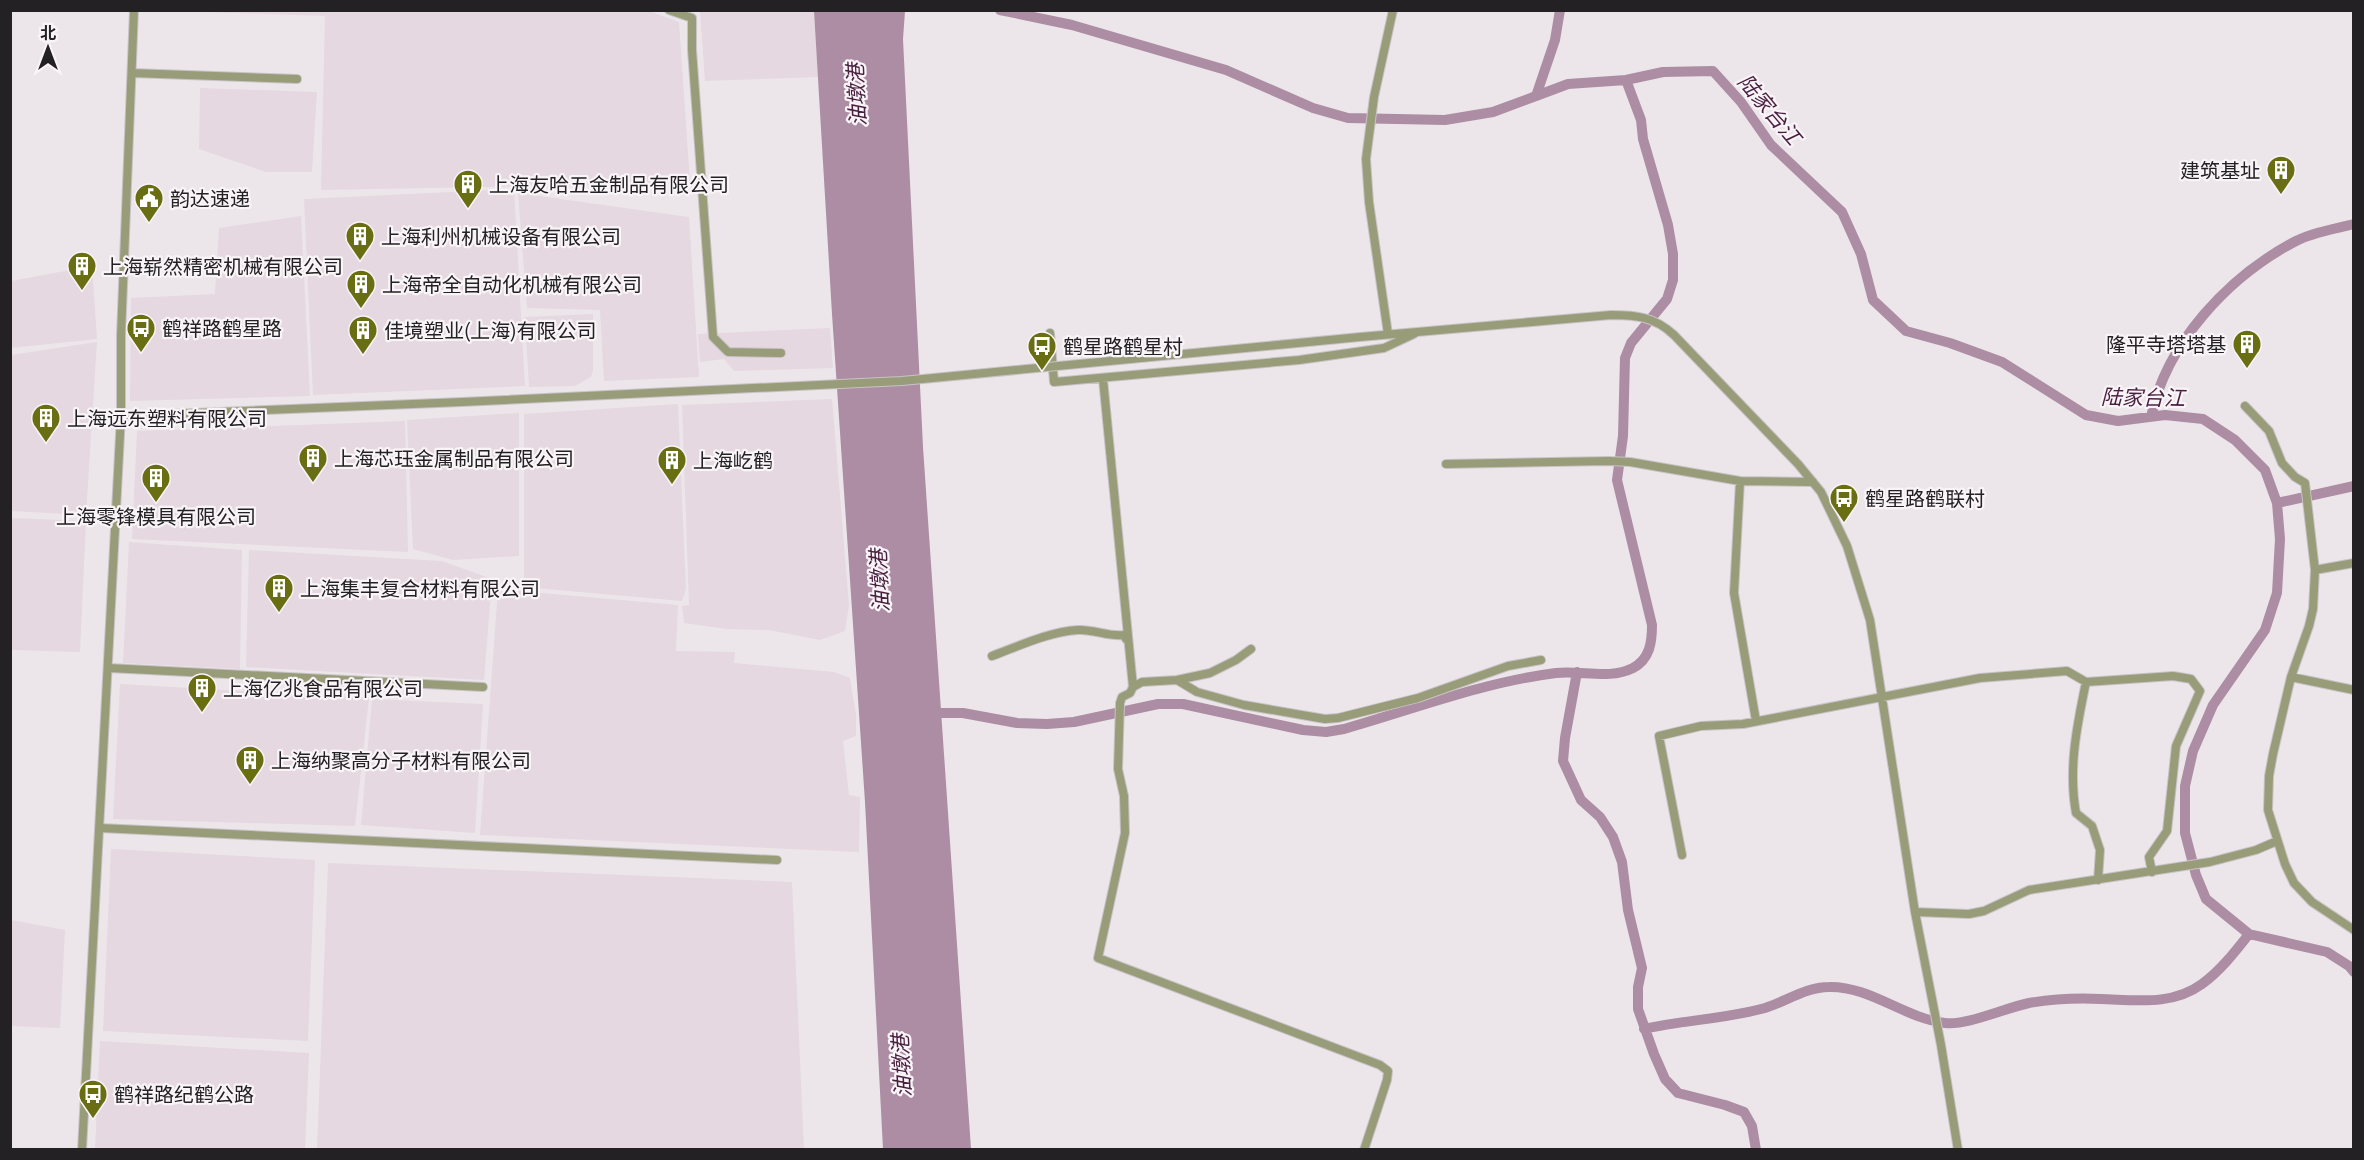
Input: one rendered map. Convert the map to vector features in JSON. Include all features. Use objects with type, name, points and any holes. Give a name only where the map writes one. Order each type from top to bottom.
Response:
[{"type":"street","points":[[82,1149],[122,416],[122,335],[134,10]]},
{"type":"street","points":[[669,10],[692,18],[692,50],[713,337],[728,352],[781,353]]},
{"type":"street","points":[[1388,334],[1369,202],[1366,159],[1374,97],[1393,10]]},
{"type":"street","points":[[132,73],[297,79]]},
{"type":"street","points":[[122,416],[902,381],[1611,315],[1643,316],[1662,323],[1766,429],[1821,492],[1838,524],[1864,595],[1915,912],[1941,1045],[1958,1149]]},
{"type":"street","points":[[1050,333],[1054,382],[1299,360],[1384,348],[1418,332]]},
{"type":"street","points":[[1103,379],[1133,687],[1119,703],[1119,769],[1124,796],[1125,833],[1098,958],[1380,1065],[1388,1071],[1387,1080],[1364,1149]]},
{"type":"street","points":[[2246,406],[2269,431],[2282,463],[2295,477],[2303,480],[2307,491],[2315,570],[2315,591],[2309,626],[2291,677],[2269,776],[2268,810],[2277,841],[2294,883],[2312,902],[2354,930]]},
{"type":"street","points":[[1446,464],[1630,462],[1740,480],[1813,482]]},
{"type":"street","points":[[1740,480],[1734,593],[1756,721]]},
{"type":"street","points":[[2315,570],[2354,562]]},
{"type":"street","points":[[992,656],[1027,642],[1077,630],[1114,636],[1124,635],[1127,640]]},
{"type":"street","points":[[1133,687],[1142,682],[1177,680],[1210,673],[1236,660],[1251,649]]},
{"type":"street","points":[[1177,680],[1197,692],[1244,705],[1325,719],[1338,718],[1418,698],[1508,666],[1541,660]]},
{"type":"street","points":[[109,668],[483,687]]},
{"type":"street","points":[[1682,855],[1659,736],[1701,726],[1756,721],[1980,678],[2067,671],[2086,682],[2173,676],[2191,679],[2200,691],[2176,746],[2167,831],[2149,858],[2152,872]]},
{"type":"street","points":[[2291,677],[2354,690]]},
{"type":"street","points":[[2086,682],[2077,726],[2073,794],[2076,813],[2092,826],[2100,850],[2098,880]]},
{"type":"street","points":[[100,828],[777,860]]},
{"type":"street","points":[[1915,912],[1969,914],[1984,911],[2029,890],[2210,862],[2256,850],[2277,841]]},
{"type":"shaded area","points":[[177,11],[649,11],[679,22],[690,183],[321,190],[325,16]]},
{"type":"shaded area","points":[[700,11],[814,11],[818,77],[705,81]]},
{"type":"shaded area","points":[[200,88],[317,92],[312,172],[266,172],[199,149]]},
{"type":"shaded area","points":[[514,189],[525,386],[313,395],[304,199]]},
{"type":"shaded area","points":[[518,193],[689,217],[699,377],[604,381],[600,310],[527,308]]},
{"type":"shaded area","points":[[301,216],[310,396],[130,401],[131,298],[215,294],[219,228]]},
{"type":"shaded area","points":[[92,266],[97,339],[11,348],[11,281]]},
{"type":"shaded area","points":[[593,314],[591,377],[575,386],[529,387],[525,317]]},
{"type":"shaded area","points":[[830,328],[833,368],[734,371],[724,359],[700,362],[698,334]]},
{"type":"shaded area","points":[[97,342],[86,515],[11,511],[11,355]]},
{"type":"shaded area","points":[[832,399],[849,605],[845,631],[820,640],[769,630],[726,629],[684,623],[682,606],[689,605],[682,405]]},
{"type":"shaded area","points":[[678,404],[686,589],[682,601],[524,587],[524,414]]},
{"type":"shaded area","points":[[519,413],[519,556],[453,560],[413,549],[407,420]]},
{"type":"shaded area","points":[[405,421],[408,552],[132,539],[137,431]]},
{"type":"shaded area","points":[[11,518],[86,521],[80,652],[11,650]]},
{"type":"shaded area","points":[[129,542],[242,550],[240,669],[123,663]]},
{"type":"shaded area","points":[[249,550],[442,561],[492,579],[484,680],[246,667]]},
{"type":"shaded area","points":[[498,589],[678,605],[676,651],[735,652],[734,663],[834,672],[850,678],[856,715],[856,736],[843,741],[849,795],[860,797],[859,852],[480,835]]},
{"type":"shaded area","points":[[120,684],[369,698],[355,826],[113,819]]},
{"type":"shaded area","points":[[372,699],[483,704],[475,833],[361,825]]},
{"type":"shaded area","points":[[111,849],[315,860],[308,1041],[103,1031]]},
{"type":"shaded area","points":[[328,863],[792,882],[804,1149],[317,1149]]},
{"type":"shaded area","points":[[11,920],[65,930],[60,1028],[11,1026]]},
{"type":"shaded area","points":[[100,1041],[309,1053],[305,1149],[95,1149]]},
{"type":"water","name":"油墩港","points":[[814,11],[905,11],[903,39],[923,447],[971,1149],[883,1149],[865,802]]},
{"type":"waterway","points":[[1000,10],[1072,25],[1226,70],[1313,108],[1348,118],[1445,120],[1493,112],[1536,96],[1555,40],[1560,10]]},
{"type":"waterway","name":"陆家台江","points":[[1536,96],[1568,84],[1626,80],[1663,72],[1713,71],[1741,102],[1771,145],[1842,212],[1861,254],[1873,300],[1906,331],[1950,343],[2002,362],[2086,415],[2118,421],[2165,415],[2203,419],[2235,440],[2265,470],[2277,503],[2280,539],[2277,593],[2265,630],[2213,705],[2193,751],[2185,786],[2185,833],[2196,875],[2206,899],[2249,934],[2327,952],[2349,966],[2354,972]]},
{"type":"waterway","points":[[927,713],[963,713],[1017,723],[1047,724],[1074,722],[1158,704],[1183,704],[1303,730],[1326,732],[1344,729],[1449,697],[1529,677],[1566,672],[1605,674],[1624,672],[1639,664],[1649,649],[1652,625],[1617,480],[1623,436],[1625,358],[1631,343],[1667,299],[1673,280],[1673,254],[1668,225],[1643,139],[1641,120],[1626,80]]},
{"type":"waterway","points":[[2151,417],[2159,390],[2171,363],[2204,314],[2225,293],[2247,273],[2296,241],[2354,224]]},
{"type":"waterway","points":[[2277,503],[2354,486]]},
{"type":"waterway","points":[[1577,672],[1563,761],[1581,800],[1600,817],[1613,837],[1622,862],[1628,910],[1642,968],[1638,987],[1638,1009],[1654,1054],[1665,1079],[1678,1093],[1744,1112],[1752,1126],[1756,1150]]},
{"type":"waterway","points":[[1644,1029],[1750,1012],[1812,989],[1829,987],[1859,992],[1915,1015],[1945,1023],[1964,1022],[2019,1005],[2065,999],[2166,999],[2190,991],[2209,979],[2249,934]]},
{"type":"place","name":"建筑基址","points":[[2281,196]]},
{"type":"place","name":"上海友哈五金制品有限公司","points":[[468,210]]},
{"type":"place","name":"韵达速递","points":[[149,224]]},
{"type":"place","name":"上海利州机械设备有限公司","points":[[360,262]]},
{"type":"place","name":"上海崭然精密机械有限公司","points":[[82,292]]},
{"type":"place","name":"上海帝全自动化机械有限公司","points":[[361,310]]},
{"type":"place","name":"鹤祥路鹤星路","points":[[141,354]]},
{"type":"place","name":"佳境塑业(上海)有限公司","points":[[363,356]]},
{"type":"place","name":"隆平寺塔塔基","points":[[2247,370]]},
{"type":"place","name":"鹤星路鹤星村","points":[[1042,372]]},
{"type":"place","name":"上海远东塑料有限公司","points":[[46,444]]},
{"type":"place","name":"上海芯珏金属制品有限公司","points":[[313,484]]},
{"type":"place","name":"上海屹鹤","points":[[672,486]]},
{"type":"place","name":"上海零锋模具有限公司","points":[[156,504]]},
{"type":"place","name":"鹤星路鹤联村","points":[[1844,524]]},
{"type":"place","name":"上海集丰复合材料有限公司","points":[[279,614]]},
{"type":"place","name":"上海亿兆食品有限公司","points":[[202,714]]},
{"type":"place","name":"上海纳聚高分子材料有限公司","points":[[250,786]]},
{"type":"place","name":"鹤祥路纪鹤公路","points":[[93,1120]]}]
